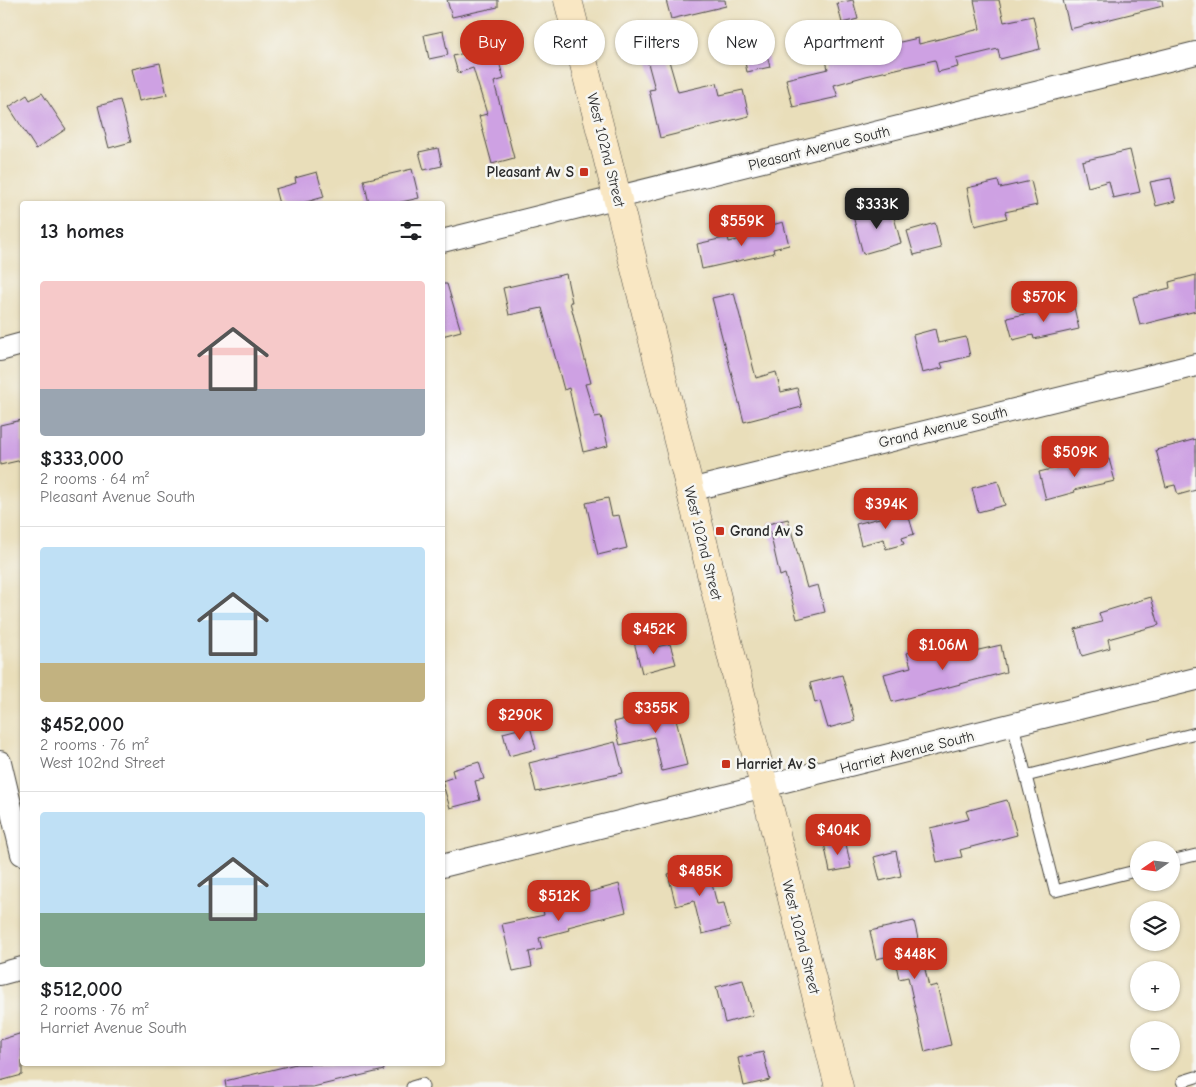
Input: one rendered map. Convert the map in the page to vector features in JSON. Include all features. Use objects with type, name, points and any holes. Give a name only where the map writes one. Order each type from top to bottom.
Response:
[{"type":"street","name":"West 102nd Street","points":[[568,0],[838,1087]]},
{"type":"street","name":"Pleasant Avenue South","points":[[445,240],[1196,53]]},
{"type":"street","points":[[0,350],[20,345]]},
{"type":"street","name":"Grand Avenue South","points":[[690,490],[1196,365]]},
{"type":"street","name":"Harriet Avenue South","points":[[445,865],[764,788],[1196,679]]},
{"type":"street","points":[[0,762],[20,846]]},
{"type":"street","points":[[0,974],[20,969]]},
{"type":"lane","points":[[1013,725],[1055,891],[1130,872]]},
{"type":"lane","points":[[1026,776],[1196,733]]},
{"type":"lane","points":[[1180,859],[1196,855]]},
{"type":"lane","points":[[1183,1081],[1196,1076]]},
{"type":"lane","points":[[412,1087],[422,1084],[423,1087]]},
{"type":"building","points":[[447,0],[498,0],[498,7],[452,17]]},
{"type":"building","points":[[666,0],[725,0],[726,6],[671,19]]},
{"type":"building","points":[[853,0],[858,19],[841,20],[837,3]]},
{"type":"building","points":[[974,0],[999,0],[1004,22],[1033,16],[1040,49],[1000,59],[998,49],[956,59],[958,67],[938,72],[935,60],[866,76],[834,85],[838,97],[793,107],[786,79],[828,69],[827,65],[902,65],[902,42],[918,38],[919,44],[980,29]]},
{"type":"building","points":[[1063,0],[1162,0],[1163,6],[1070,29]]},
{"type":"building","points":[[443,31],[448,55],[429,59],[424,35]]},
{"type":"building","points":[[460,54],[460,65],[500,65],[504,79],[494,82],[514,158],[492,164],[479,116],[487,114],[473,68],[458,73],[453,56]]},
{"type":"building","points":[[160,63],[167,95],[139,101],[132,69]]},
{"type":"building","points":[[649,65],[670,65],[678,92],[717,83],[720,95],[743,90],[749,116],[660,138],[649,90],[655,89]]},
{"type":"building","points":[[746,65],[770,65],[770,67],[747,72]]},
{"type":"building","points":[[42,93],[66,129],[36,149],[9,107],[27,95],[30,100]]},
{"type":"building","points":[[120,100],[131,142],[109,148],[98,106]]},
{"type":"building","points":[[438,148],[442,166],[424,170],[419,152]]},
{"type":"building","points":[[1130,150],[1140,192],[1113,198],[1109,181],[1088,187],[1082,161]]},
{"type":"building","points":[[412,169],[419,198],[406,201],[368,201],[364,180]]},
{"type":"building","points":[[317,172],[324,197],[310,201],[278,201],[275,189],[296,183],[295,178]]},
{"type":"building","points":[[1171,178],[1176,201],[1156,206],[1150,182]]},
{"type":"building","points":[[998,181],[1000,188],[1031,181],[1037,205],[1005,212],[1007,218],[975,226],[967,188]]},
{"type":"building","points":[[891,206],[901,243],[863,254],[853,216]]},
{"type":"building","points":[[783,222],[789,245],[773,249],[774,253],[702,269],[697,244],[728,237],[729,242],[763,234],[761,228]]},
{"type":"building","points":[[935,223],[941,248],[914,255],[907,231]]},
{"type":"building","points":[[566,274],[572,302],[570,302],[591,383],[585,384],[595,417],[601,416],[608,446],[583,452],[569,388],[564,390],[542,308],[509,315],[503,288]]},
{"type":"building","points":[[1196,275],[1196,311],[1140,325],[1133,297],[1170,288],[1169,282]]},
{"type":"building","points":[[445,284],[447,284],[461,331],[445,335]]},
{"type":"building","points":[[734,293],[756,378],[776,372],[781,392],[797,388],[802,407],[744,422],[712,298]]},
{"type":"building","points":[[1073,303],[1079,329],[1034,339],[1033,335],[1013,340],[1007,318]]},
{"type":"building","points":[[935,329],[938,343],[966,337],[970,356],[941,363],[943,368],[922,373],[913,335]]},
{"type":"building","points":[[20,420],[20,460],[0,465],[0,425]]},
{"type":"building","points":[[1196,439],[1196,490],[1178,495],[1175,485],[1166,487],[1156,450]]},
{"type":"building","points":[[1109,459],[1115,481],[1074,490],[1075,492],[1046,500],[1039,472],[1068,465],[1069,468]]},
{"type":"building","points":[[998,481],[1005,505],[978,512],[972,488]]},
{"type":"building","points":[[608,498],[612,516],[619,515],[627,548],[598,555],[586,503]]},
{"type":"building","points":[[907,511],[914,534],[902,538],[904,544],[886,549],[884,539],[861,545],[856,524]]},
{"type":"building","points":[[788,519],[807,588],[818,585],[825,612],[797,619],[785,574],[780,576],[768,524]]},
{"type":"building","points":[[1151,597],[1159,625],[1108,639],[1110,648],[1082,656],[1075,629],[1102,622],[1099,613]]},
{"type":"building","points":[[654,637],[656,647],[670,644],[676,664],[642,673],[634,642]]},
{"type":"building","points":[[939,644],[943,658],[1001,645],[1006,672],[892,702],[884,674],[911,667],[907,653]]},
{"type":"building","points":[[842,675],[855,721],[828,728],[820,701],[815,703],[810,683]]},
{"type":"building","points":[[672,703],[687,765],[662,771],[654,737],[620,745],[614,722],[649,713],[648,709]]},
{"type":"building","points":[[530,726],[536,749],[509,756],[503,733]]},
{"type":"building","points":[[615,742],[623,773],[536,792],[529,763]]},
{"type":"building","points":[[479,762],[484,779],[475,781],[480,800],[450,808],[445,791],[445,780],[454,777],[452,770]]},
{"type":"building","points":[[1007,800],[1017,835],[960,850],[962,857],[937,862],[930,828],[969,819],[966,811]]},
{"type":"building","points":[[845,839],[851,868],[830,872],[824,843]]},
{"type":"building","points":[[896,851],[901,876],[880,881],[874,857]]},
{"type":"building","points":[[707,864],[717,904],[724,903],[730,927],[702,934],[694,901],[676,906],[668,874]]},
{"type":"building","points":[[619,884],[626,912],[568,927],[569,930],[539,938],[542,949],[529,952],[532,967],[513,971],[502,924],[544,915],[542,905]]},
{"type":"building","points":[[914,921],[929,987],[937,985],[951,1045],[925,1052],[908,977],[899,979],[894,955],[876,959],[870,931]]},
{"type":"building","points":[[743,980],[753,1015],[725,1023],[716,987]]},
{"type":"building","points":[[20,1034],[20,1066],[22,1066],[22,1075],[0,1081],[0,1040]]},
{"type":"building","points":[[763,1052],[770,1080],[744,1086],[738,1058]]},
{"type":"building","points":[[288,1066],[383,1066],[384,1070],[313,1087],[226,1087],[225,1081]]},
{"type":"place","name":"Pleasant Av S","points":[[584,172]]},
{"type":"place","name":"Grand Av S","points":[[720,531]]},
{"type":"place","name":"Harriet Av S","points":[[726,764]]}]
